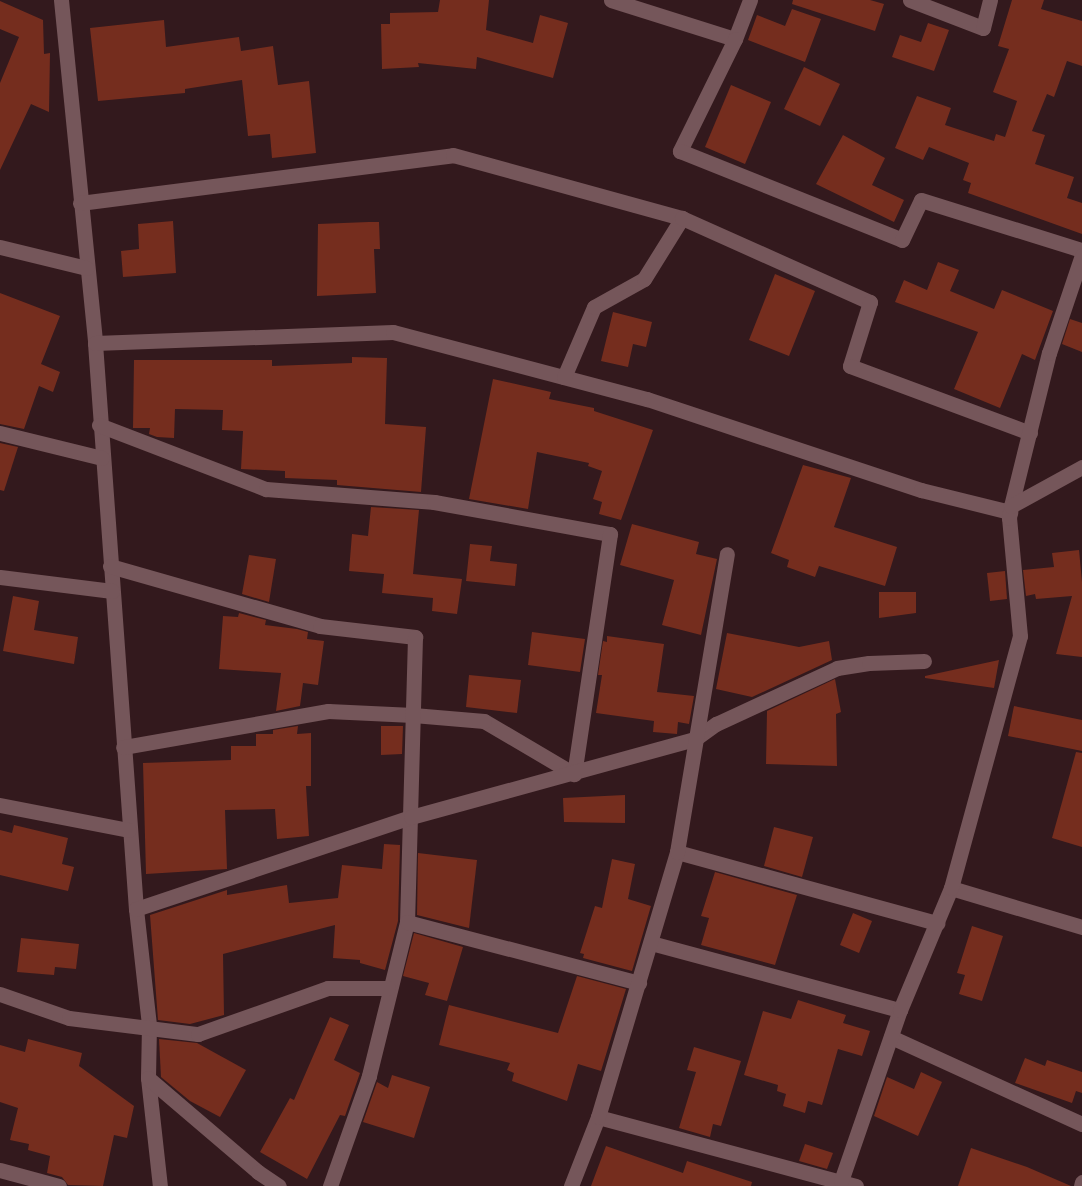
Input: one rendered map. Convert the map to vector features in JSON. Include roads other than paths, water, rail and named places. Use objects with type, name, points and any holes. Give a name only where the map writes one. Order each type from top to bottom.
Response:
[{"type":"street","points":[[61,0],[86,268],[96,343],[99,425],[129,830],[149,1026],[148,1078],[160,1186]]},
{"type":"street","points":[[611,0],[735,39]]},
{"type":"street","points":[[750,0],[735,39],[680,151],[902,240],[920,200],[1082,250]]},
{"type":"street","points":[[910,0],[983,28],[990,0]]},
{"type":"street","points":[[80,204],[453,155],[682,218],[870,302],[850,366],[1030,432]]},
{"type":"street","points":[[564,377],[594,307],[644,279],[682,218]]},
{"type":"street","points":[[0,247],[86,268]]},
{"type":"street","points":[[841,1182],[900,1010],[952,888],[1020,636],[1011,509],[1049,353],[1082,255]]},
{"type":"street","points":[[96,343],[393,332],[647,399],[921,490],[1011,509],[1082,467]]},
{"type":"street","points":[[99,425],[266,489],[434,502],[610,534],[574,774]]},
{"type":"street","points":[[0,434],[102,458]]},
{"type":"street","points":[[571,1186],[598,1117],[677,852],[727,554]]},
{"type":"street","points":[[110,566],[320,626],[415,638],[412,817],[407,922],[388,988],[370,1076],[330,1186]]},
{"type":"street","points":[[0,577],[112,591]]},
{"type":"street","points":[[136,909],[412,817],[574,774],[695,739],[716,724],[837,668],[869,663],[924,661]]},
{"type":"street","points":[[123,747],[328,711],[413,715],[484,721],[574,774]]},
{"type":"street","points":[[0,805],[129,830]]},
{"type":"street","points":[[677,852],[937,923]]},
{"type":"street","points":[[952,888],[1082,927]]},
{"type":"street","points":[[407,922],[639,983]]},
{"type":"street","points":[[651,943],[900,1010]]},
{"type":"street","points":[[0,994],[69,1018],[149,1026],[198,1034],[328,988],[388,988]]},
{"type":"street","points":[[891,1037],[1082,1124]]},
{"type":"street","points":[[148,1078],[258,1172],[279,1186]]},
{"type":"street","points":[[598,1117],[856,1186]]},
{"type":"street","points":[[0,1170],[59,1186]]},
{"type":"street","points":[[1081,1186],[1082,1182]]}]
